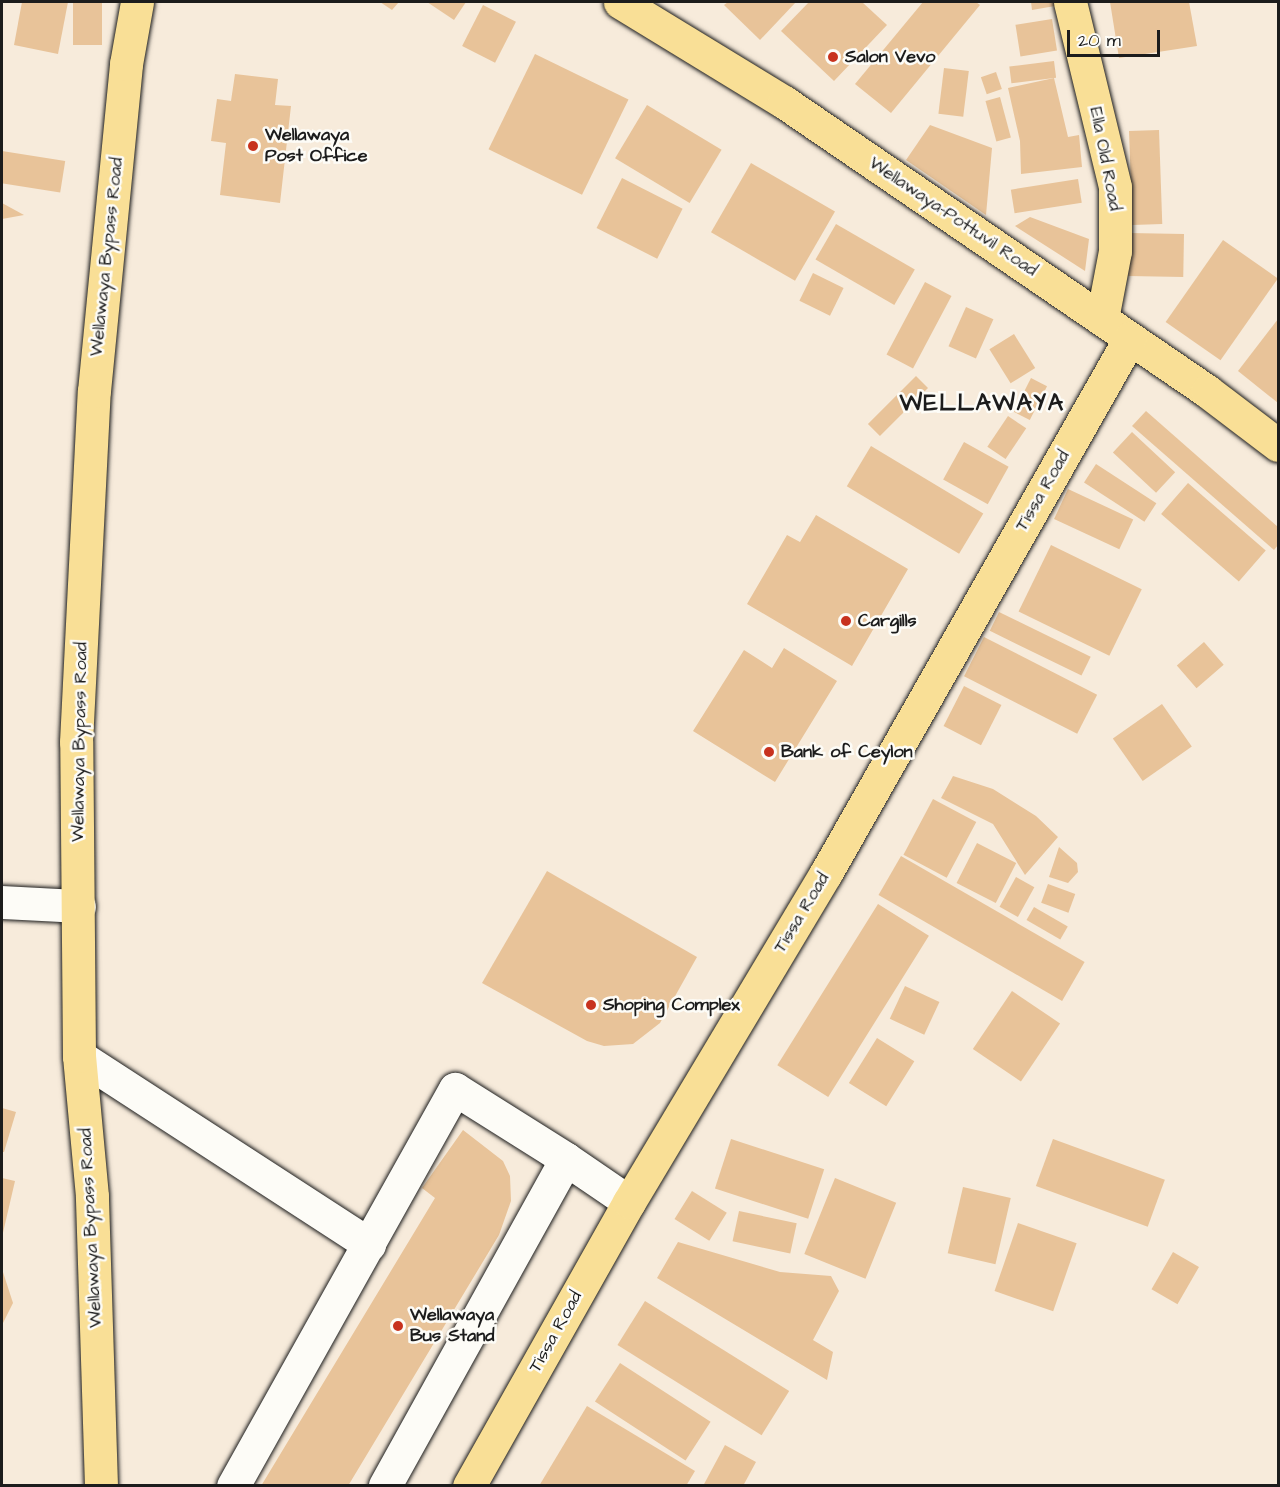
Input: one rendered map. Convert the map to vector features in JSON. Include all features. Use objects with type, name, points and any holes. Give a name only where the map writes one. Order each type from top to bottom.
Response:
[{"type":"main road","name":"Wellawaya Bypass Road","points":[[101,1485],[92,1196],[79,1056],[76,742],[94,391],[126,64],[137,2]]},
{"type":"main road","name":"Wellawaya-Pottuvil Road","points":[[620,2],[784,102],[1130,338],[1278,445]]},
{"type":"main road","name":"Ella Old Road","points":[[1070,2],[1115,188],[1118,224],[1114,261],[1102,319]]},
{"type":"main road","name":"Tissa Road","points":[[469,1485],[629,1202],[826,873],[1130,338]]},
{"type":"street","points":[[2,902],[79,906]]},
{"type":"street","points":[[79,1056],[369,1244]]},
{"type":"street","points":[[232,1485],[455,1089],[629,1202]]},
{"type":"street","points":[[385,1485],[566,1159]]},
{"type":"building","points":[[22,2],[68,2],[58,54],[14,45]]},
{"type":"building","points":[[73,2],[102,2],[102,45],[73,45]]},
{"type":"building","points":[[380,2],[399,2],[392,10]]},
{"type":"building","points":[[427,2],[466,2],[454,20]]},
{"type":"building","points":[[728,2],[796,2],[760,40],[724,5]]},
{"type":"building","points":[[809,2],[862,2],[887,25],[834,81],[781,31]]},
{"type":"building","points":[[923,2],[976,2],[980,5],[891,113],[855,84]]},
{"type":"building","points":[[1031,2],[1055,2],[1055,6],[1032,10]]},
{"type":"building","points":[[1110,2],[1189,2],[1197,46],[1119,58]]},
{"type":"building","points":[[483,5],[516,22],[495,63],[462,46]]},
{"type":"building","points":[[1052,19],[1057,51],[1020,56],[1015,25]]},
{"type":"building","points":[[535,54],[628,100],[582,195],[489,149]]},
{"type":"building","points":[[1054,61],[1056,78],[1011,83],[1009,66]]},
{"type":"building","points":[[944,68],[969,71],[963,117],[938,114]]},
{"type":"building","points":[[996,72],[1002,89],[987,94],[981,77]]},
{"type":"building","points":[[235,74],[278,79],[275,105],[291,106],[280,203],[220,195],[226,143],[211,141],[217,99],[231,101]]},
{"type":"building","points":[[1054,78],[1068,137],[1079,135],[1082,167],[1021,174],[1020,141],[1008,88]]},
{"type":"building","points":[[1000,97],[1011,138],[996,141],[986,101]]},
{"type":"building","points":[[647,105],[722,150],[690,203],[615,158]]},
{"type":"building","points":[[930,125],[992,148],[986,215],[906,160]]},
{"type":"building","points":[[1159,130],[1162,224],[1132,225],[1129,131]]},
{"type":"building","points":[[2,151],[65,161],[60,193],[2,183]]},
{"type":"building","points":[[751,163],[835,212],[795,281],[711,232]]},
{"type":"building","points":[[622,178],[683,209],[657,259],[597,228]]},
{"type":"building","points":[[1078,179],[1082,203],[1015,213],[1011,190]]},
{"type":"building","points":[[2,203],[24,215],[2,219]]},
{"type":"building","points":[[1030,217],[1089,239],[1085,271],[1015,226]]},
{"type":"building","points":[[836,224],[915,270],[894,305],[816,260]]},
{"type":"building","points":[[1129,233],[1184,234],[1183,277],[1128,276]]},
{"type":"building","points":[[1223,240],[1278,278],[1221,360],[1166,322]]},
{"type":"building","points":[[813,273],[844,288],[830,316],[799,301]]},
{"type":"building","points":[[925,282],[951,296],[913,368],[887,354]]},
{"type":"building","points":[[966,307],[993,319],[976,358],[949,346]]},
{"type":"building","points":[[1278,319],[1278,403],[1238,371]]},
{"type":"building","points":[[1014,334],[1035,368],[1011,383],[989,349]]},
{"type":"building","points":[[916,376],[928,388],[880,436],[868,424]]},
{"type":"building","points":[[1031,378],[1047,386],[1030,420],[1014,412]]},
{"type":"building","points":[[1146,411],[1278,527],[1278,545],[1274,550],[1132,426]]},
{"type":"building","points":[[1008,416],[1026,428],[1006,459],[987,447]]},
{"type":"building","points":[[1132,432],[1175,472],[1156,493],[1113,452]]},
{"type":"building","points":[[964,442],[1009,467],[988,504],[943,480]]},
{"type":"building","points":[[871,446],[983,513],[959,554],[847,486]]},
{"type":"building","points":[[1096,464],[1156,503],[1144,522],[1084,482]]},
{"type":"building","points":[[1188,483],[1266,551],[1239,582],[1161,514]]},
{"type":"building","points":[[1068,489],[1133,519],[1119,549],[1054,519]]},
{"type":"building","points":[[816,515],[908,569],[852,666],[747,604],[787,535],[800,542]]},
{"type":"building","points":[[1051,545],[1142,589],[1109,656],[1019,612]]},
{"type":"building","points":[[999,612],[1091,657],[1081,676],[990,631]]},
{"type":"building","points":[[984,637],[1097,695],[1077,734],[964,676]]},
{"type":"building","points":[[1204,642],[1224,665],[1197,688],[1177,666]]},
{"type":"building","points":[[784,648],[837,681],[775,782],[693,731],[744,650],[772,668]]},
{"type":"building","points":[[964,686],[1001,705],[981,745],[944,726]]},
{"type":"building","points":[[1162,704],[1192,747],[1143,781],[1113,738]]},
{"type":"building","points":[[953,776],[993,789],[1036,816],[1058,837],[1025,875],[993,824],[941,798]]},
{"type":"building","points":[[933,799],[976,822],[947,878],[903,855]]},
{"type":"building","points":[[977,843],[1016,863],[996,903],[957,883]]},
{"type":"building","points":[[1059,847],[1077,863],[1078,872],[1068,883],[1049,877]]},
{"type":"building","points":[[901,856],[1085,962],[1062,1001],[878,895]]},
{"type":"building","points":[[547,871],[697,957],[660,1023],[633,1044],[604,1046],[587,1041],[482,983]]},
{"type":"building","points":[[1016,877],[1034,887],[1018,917],[1000,907]]},
{"type":"building","points":[[1048,884],[1075,894],[1068,913],[1041,903]]},
{"type":"building","points":[[878,904],[929,936],[828,1097],[777,1065]]},
{"type":"building","points":[[1034,907],[1068,927],[1060,939],[1026,920]]},
{"type":"building","points":[[905,986],[939,1002],[924,1035],[890,1019]]},
{"type":"building","points":[[1012,991],[1060,1023],[1021,1081],[973,1049]]},
{"type":"building","points":[[877,1038],[914,1061],[886,1106],[849,1083]]},
{"type":"building","points":[[2,1108],[16,1112],[4,1152],[2,1152]]},
{"type":"building","points":[[463,1130],[503,1161],[510,1176],[511,1201],[499,1235],[348,1486],[261,1486],[435,1198],[422,1188]]},
{"type":"building","points":[[731,1139],[824,1169],[808,1219],[715,1188]]},
{"type":"building","points":[[1053,1139],[1165,1180],[1148,1227],[1036,1186]]},
{"type":"building","points":[[2,1178],[15,1181],[2,1237]]},
{"type":"building","points":[[835,1178],[896,1203],[865,1279],[804,1254]]},
{"type":"building","points":[[963,1187],[1011,1198],[995,1264],[948,1253]]},
{"type":"building","points":[[692,1191],[727,1213],[709,1241],[675,1219]]},
{"type":"building","points":[[739,1211],[797,1223],[790,1254],[733,1241]]},
{"type":"building","points":[[1018,1223],[1077,1243],[1053,1311],[995,1291]]},
{"type":"building","points":[[678,1242],[780,1272],[831,1276],[839,1291],[813,1340],[833,1352],[827,1380],[657,1278]]},
{"type":"building","points":[[1173,1252],[1199,1267],[1177,1304],[1152,1289]]},
{"type":"building","points":[[2,1269],[13,1303],[2,1325]]},
{"type":"building","points":[[645,1301],[789,1391],[762,1435],[617,1345]]},
{"type":"building","points":[[620,1363],[711,1422],[686,1460],[595,1402]]},
{"type":"building","points":[[587,1406],[695,1471],[686,1486],[539,1486]]},
{"type":"building","points":[[725,1445],[756,1462],[743,1486],[703,1486]]},
{"type":"place","name":"Salon Vevo","points":[[833,57]]},
{"type":"place","name":"Wellawaya Post Office","points":[[253,146]]},
{"type":"place","name":"Cargills","points":[[846,621]]},
{"type":"place","name":"Bank of Ceylon","points":[[769,752]]},
{"type":"place","name":"Shoping Complex","points":[[591,1005]]},
{"type":"place","name":"Wellawaya Bus Stand","points":[[398,1326]]},
{"type":"district","name":"WELLAWAYA","points":[[982,404]]}]
